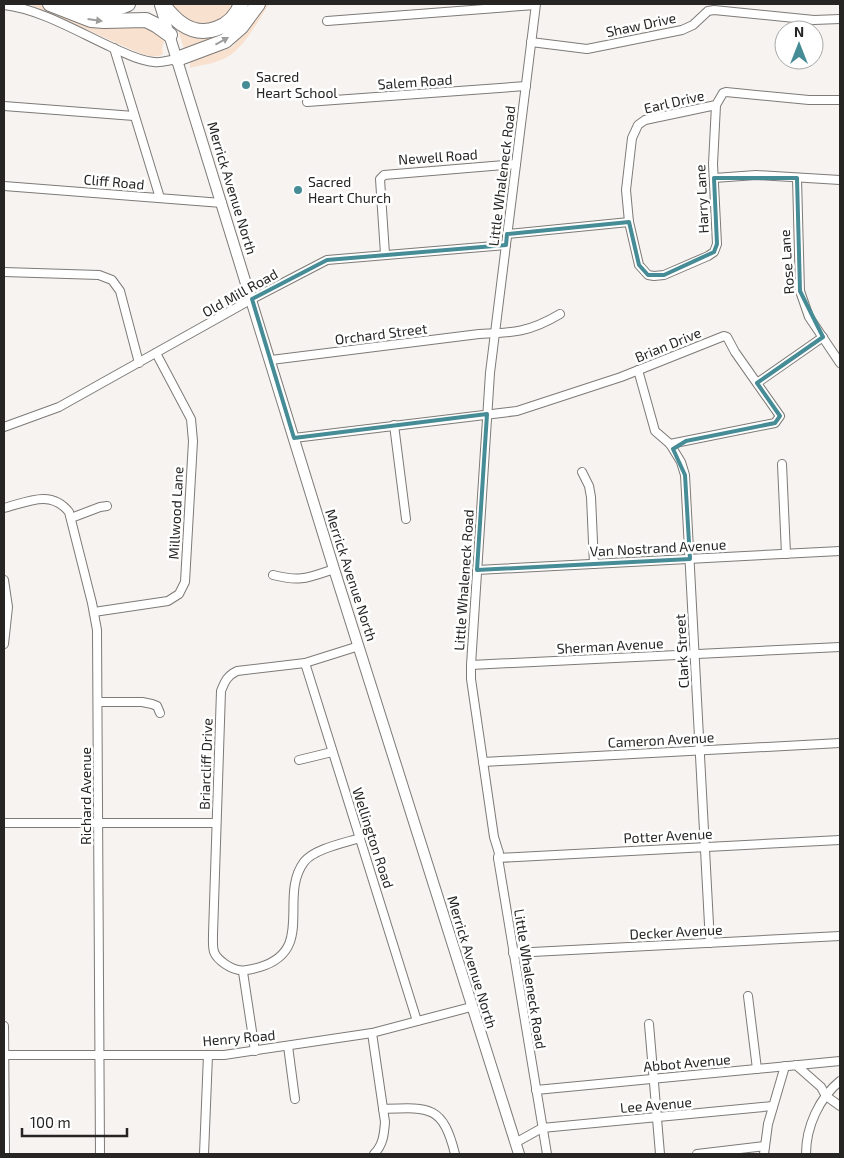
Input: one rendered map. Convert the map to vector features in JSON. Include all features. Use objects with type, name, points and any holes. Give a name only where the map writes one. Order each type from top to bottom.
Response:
[{"type":"highway","points":[[50,4],[91,20],[146,20],[170,35]]},
{"type":"highway","points":[[74,4],[102,9],[118,8],[128,4]]},
{"type":"highway","points":[[161,4],[182,25],[206,31],[221,27],[229,22],[241,4]]},
{"type":"highway","points":[[177,59],[212,47],[231,36],[241,28],[258,4]]},
{"type":"main road","name":"Merrick Avenue North","points":[[161,4],[334,569],[519,1154]]},
{"type":"street","points":[[327,21],[536,4]]},
{"type":"street","name":"Little Whaleneck Road","points":[[536,4],[495,333],[487,414],[471,678],[494,837],[499,853],[498,858],[513,953],[547,1154]]},
{"type":"street","points":[[4,5],[35,12],[143,60],[155,62],[177,59]]},
{"type":"street","name":"Shaw Drive","points":[[531,42],[587,49],[602,47],[682,30],[693,25],[708,11],[714,10],[814,20],[840,19]]},
{"type":"street","points":[[114,48],[160,198]]},
{"type":"street","name":"Salem Road","points":[[307,102],[526,86]]},
{"type":"street","name":"Earl Drive","points":[[629,222],[626,190],[632,138],[638,125],[645,120],[716,105],[723,93],[726,92],[809,100],[840,100]]},
{"type":"street","name":"Harry Lane","points":[[629,222],[639,266],[648,275],[664,275],[714,252],[717,244],[713,164],[716,105]]},
{"type":"street","points":[[4,106],[134,116]]},
{"type":"street","name":"Newell Road","points":[[385,254],[380,197],[380,179],[384,175],[516,164]]},
{"type":"street","points":[[714,178],[756,175],[840,180]]},
{"type":"street","name":"Rose Lane","points":[[797,178],[800,291],[809,317],[840,363]]},
{"type":"street","name":"Cliff Road","points":[[4,186],[222,203]]},
{"type":"street","points":[[508,234],[629,222]]},
{"type":"street","name":"Old Mill Road","points":[[4,427],[59,407],[252,299],[327,260],[506,245]]},
{"type":"street","points":[[4,272],[98,275],[112,280],[120,291],[139,363]]},
{"type":"street","name":"Orchard Street","points":[[271,360],[523,331],[560,314]]},
{"type":"street","name":"Brian Drive","points":[[294,438],[517,410],[621,377],[725,336],[728,337],[735,352],[757,383]]},
{"type":"street","points":[[670,444],[776,423],[780,416],[757,383],[823,337]]},
{"type":"street","name":"Millwood Lane","points":[[94,612],[168,601],[179,594],[185,582],[193,441],[192,426],[191,419],[156,354]]},
{"type":"street","name":"Clark Street","points":[[638,370],[656,431],[670,444],[681,462],[686,475],[710,943]]},
{"type":"street","points":[[394,426],[406,519]]},
{"type":"street","points":[[782,464],[786,554]]},
{"type":"street","points":[[582,472],[589,486],[591,497],[594,564]]},
{"type":"street","name":"Richard Avenue","points":[[4,508],[48,498],[55,499],[63,504],[71,518],[94,612],[98,640],[100,1154]]},
{"type":"street","points":[[71,518],[107,506]]},
{"type":"street","name":"Van Nostrand Avenue","points":[[477,570],[840,551]]},
{"type":"street","points":[[273,575],[291,580],[301,580],[334,569]]},
{"type":"street","points":[[4,580],[8,607],[4,644]]},
{"type":"street","name":"Briarcliff Drive","points":[[243,972],[225,964],[213,952],[221,691],[224,682],[229,675],[237,671],[305,663],[359,646]]},
{"type":"street","name":"Sherman Avenue","points":[[471,666],[840,647]]},
{"type":"street","name":"Wellington Road","points":[[305,663],[417,1021]]},
{"type":"street","points":[[98,702],[148,702],[157,706],[160,712]]},
{"type":"street","name":"Cameron Avenue","points":[[483,762],[840,743]]},
{"type":"street","points":[[299,760],[332,752]]},
{"type":"street","points":[[4,823],[216,823]]},
{"type":"street","points":[[255,1051],[243,972],[274,962],[288,946],[292,935],[295,881],[304,862],[317,852],[360,838]]},
{"type":"street","name":"Potter Avenue","points":[[498,858],[840,840]]},
{"type":"street","name":"Decker Avenue","points":[[513,953],[840,936]]},
{"type":"street","points":[[748,996],[757,1069]]},
{"type":"street","name":"Henry Road","points":[[4,1055],[224,1055],[372,1033],[471,1007]]},
{"type":"street","points":[[649,1024],[660,1154]]},
{"type":"street","points":[[4,1026],[4,1154]]},
{"type":"street","points":[[372,1033],[385,1122],[384,1136],[379,1149],[374,1154]]},
{"type":"street","points":[[288,1046],[295,1099]]},
{"type":"street","points":[[204,1154],[208,1055]]},
{"type":"street","name":"Abbot Avenue","points":[[536,1090],[840,1062]]},
{"type":"street","points":[[796,1065],[821,1087],[826,1096],[840,1106]]},
{"type":"street","points":[[697,1154],[764,1150],[773,1106],[785,1066]]},
{"type":"street","points":[[806,1154],[807,1140],[812,1121],[826,1096],[840,1081]]},
{"type":"street","name":"Lee Avenue","points":[[542,1128],[773,1106]]},
{"type":"street","points":[[383,1109],[409,1108],[433,1111],[446,1125],[455,1154]]},
{"type":"street","points":[[515,1143],[542,1128]]},
{"type":"highlighted area","points":[[714,178],[797,178],[800,291],[823,337],[757,383],[780,416],[775,423],[686,441],[673,449],[685,475],[690,559],[477,570],[487,414],[294,438],[252,299],[327,260],[506,245],[507,234],[629,222],[639,265],[648,275],[664,275],[714,252],[717,244]]},
{"type":"shaded area","points":[[29,4],[41,4],[79,21],[150,24],[164,41],[163,54],[154,56],[137,52]]},
{"type":"shaded area","points":[[172,4],[236,4],[229,17],[212,27],[194,27],[182,18]]},
{"type":"shaded area","points":[[247,4],[255,4],[221,39],[184,49],[176,24],[210,35]]},
{"type":"shaded area","points":[[264,4],[269,4],[249,36],[236,51],[218,61],[190,68],[190,59],[221,47],[223,51],[233,46]]},
{"type":"place","name":"Sacred Heart School","points":[[246,85]]},
{"type":"place","name":"Sacred Heart Church","points":[[298,190]]}]
